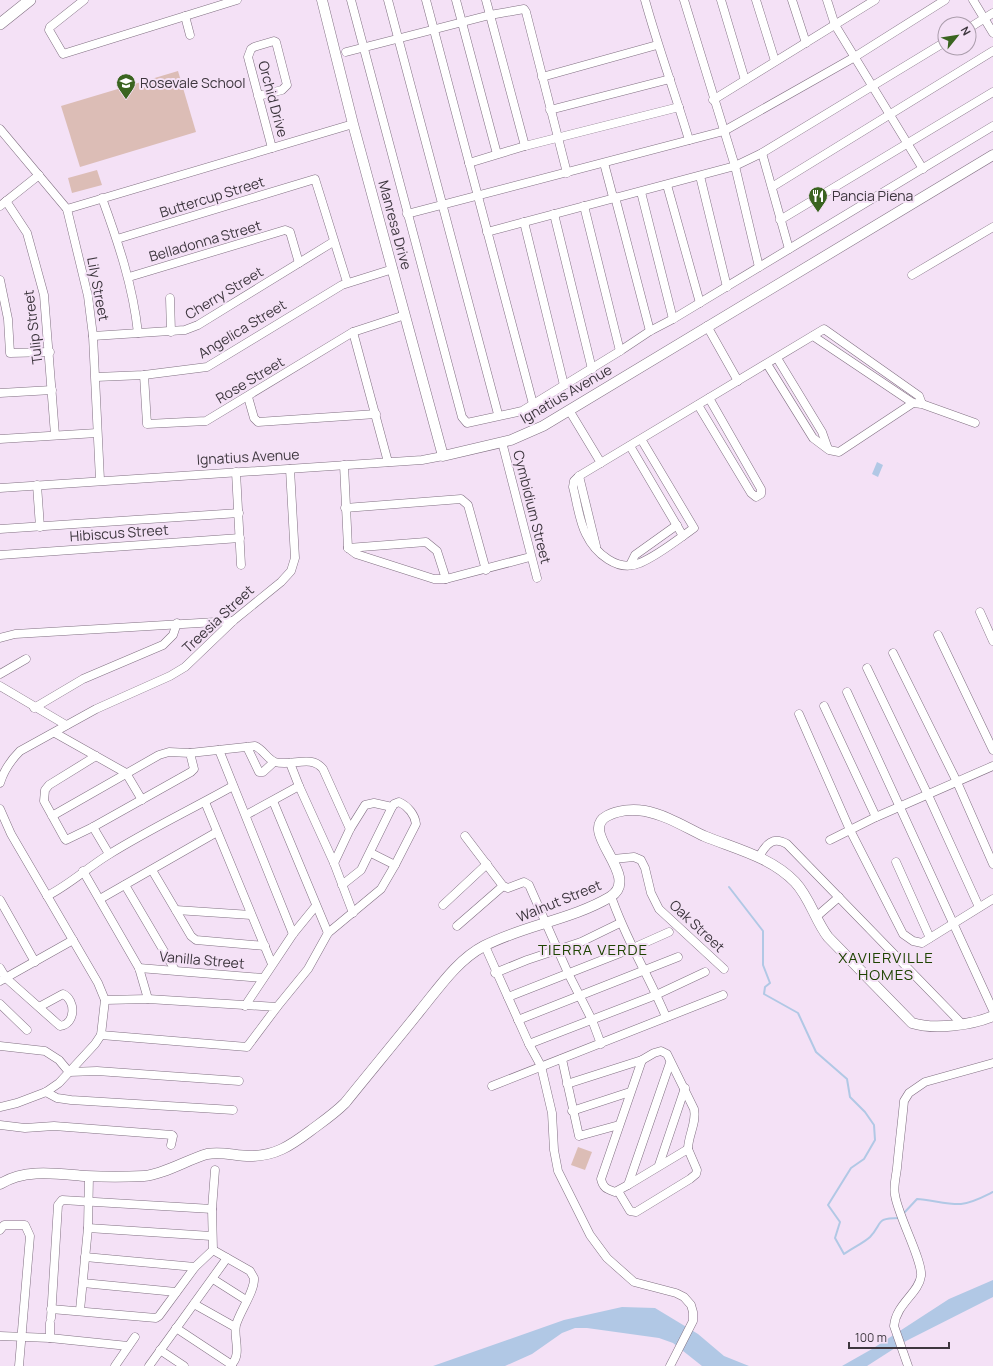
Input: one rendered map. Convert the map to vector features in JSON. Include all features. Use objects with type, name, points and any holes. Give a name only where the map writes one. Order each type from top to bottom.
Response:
[{"type":"main road","points":[[0,24],[30,0]]},
{"type":"street","points":[[84,0],[50,27],[49,30],[63,54],[237,0]]},
{"type":"street","name":"Manresa Drive","points":[[322,0],[353,124],[443,456]]},
{"type":"street","points":[[351,0],[463,420],[467,422],[498,414],[514,413],[533,404],[592,369],[650,331],[727,287],[993,126]]},
{"type":"street","points":[[388,0],[498,414]]},
{"type":"street","points":[[426,0],[533,404]]},
{"type":"street","points":[[456,0],[497,154]]},
{"type":"street","points":[[486,0],[525,146]]},
{"type":"street","points":[[645,0],[657,45],[670,79],[689,140]]},
{"type":"street","points":[[684,0],[735,166],[759,267]]},
{"type":"street","points":[[721,0],[744,80]]},
{"type":"street","points":[[756,0],[775,62]]},
{"type":"street","points":[[792,0],[806,43]]},
{"type":"street","points":[[827,0],[835,25],[853,58],[923,169]]},
{"type":"street","points":[[714,100],[835,25],[864,3],[875,0]]},
{"type":"street","points":[[407,214],[443,206],[724,131],[853,58],[944,0]]},
{"type":"street","points":[[973,0],[993,33]]},
{"type":"street","points":[[346,52],[522,8],[525,10],[557,139],[567,173]]},
{"type":"street","points":[[977,23],[993,13]]},
{"type":"street","points":[[184,16],[190,35]]},
{"type":"street","name":"Orchid Drive","points":[[258,96],[282,90],[287,85],[276,42],[274,41],[256,45],[251,49],[248,57],[258,96],[272,148]]},
{"type":"street","points":[[542,77],[657,45]]},
{"type":"street","points":[[487,232],[735,166],[762,153],[937,47]]},
{"type":"street","points":[[772,187],[993,51]]},
{"type":"street","points":[[550,110],[670,79]]},
{"type":"street","points":[[780,220],[993,92]]},
{"type":"street","points":[[469,163],[525,146],[679,107]]},
{"type":"street","points":[[67,209],[353,124]]},
{"type":"street","name":"Lily Street","points":[[0,129],[67,209],[88,296],[93,336],[100,480]]},
{"type":"street","points":[[762,153],[789,249]]},
{"type":"street","name":"Ignatius Avenue","points":[[0,488],[100,480],[422,460],[502,442],[532,432],[993,156]]},
{"type":"street","points":[[604,163],[650,331]]},
{"type":"street","points":[[3,203],[38,175]]},
{"type":"street","points":[[700,176],[727,287]]},
{"type":"street","name":"Buttercup Street","points":[[117,239],[315,179],[333,242]]},
{"type":"street","points":[[667,185],[700,303]]},
{"type":"street","points":[[641,192],[673,319]]},
{"type":"street","points":[[102,198],[117,239],[128,277],[136,309],[138,333]]},
{"type":"street","name":"Tulip Street","points":[[3,203],[27,233],[44,295],[50,352],[55,435]]},
{"type":"street","points":[[584,206],[620,351]]},
{"type":"street","points":[[554,214],[592,369]]},
{"type":"street","points":[[524,222],[564,385]]},
{"type":"street","points":[[912,275],[993,227]]},
{"type":"street","name":"Belladonna Street","points":[[128,277],[288,230],[299,262]]},
{"type":"street","points":[[333,242],[347,282]]},
{"type":"street","name":"Cherry Street","points":[[93,336],[171,332],[185,330],[198,325],[333,242]]},
{"type":"street","name":"Angelica Street","points":[[96,377],[144,375],[207,367],[347,282],[392,269]]},
{"type":"street","points":[[0,280],[7,309],[10,353],[50,352]]},
{"type":"street","points":[[170,298],[171,332]]},
{"type":"street","name":"Rose Street","points":[[144,375],[147,424],[206,425],[353,332],[405,315]]},
{"type":"street","points":[[707,326],[738,381]]},
{"type":"street","points":[[641,440],[694,528],[639,564],[625,566],[614,563],[597,549],[585,533],[573,487],[574,481],[579,476],[813,336],[826,329],[919,396],[922,404]]},
{"type":"street","points":[[353,332],[388,462]]},
{"type":"street","points":[[813,336],[913,403],[922,404],[975,423]]},
{"type":"street","points":[[777,358],[822,432],[829,450]]},
{"type":"street","points":[[767,364],[813,438],[829,450],[839,452],[913,403]]},
{"type":"street","points":[[0,393],[52,390]]},
{"type":"street","points":[[248,398],[252,415],[255,421],[258,422],[376,414]]},
{"type":"street","points":[[698,405],[751,492],[756,497],[762,494],[761,489],[709,398]]},
{"type":"street","points":[[569,410],[601,463]]},
{"type":"street","points":[[0,439],[98,433]]},
{"type":"street","name":"Cymbidium Street","points":[[502,442],[536,578]]},
{"type":"street","points":[[630,446],[683,536]]},
{"type":"street","points":[[344,464],[348,548],[354,553],[434,579],[446,579],[486,570],[530,557]]},
{"type":"street","name":"Treesia Street","points":[[0,783],[1,773],[20,751],[96,709],[170,676],[185,667],[233,621],[281,582],[291,571],[295,551],[290,469]]},
{"type":"street","points":[[236,472],[241,565]]},
{"type":"street","points":[[38,485],[40,527]]},
{"type":"street","points":[[345,508],[461,499],[468,505],[486,570]]},
{"type":"street","points":[[0,529],[239,513]]},
{"type":"street","points":[[630,565],[635,554],[677,525]]},
{"type":"street","name":"Hibiscus Street","points":[[0,554],[240,538]]},
{"type":"street","points":[[348,548],[426,542],[437,551],[446,579]]},
{"type":"street","points":[[980,612],[993,641]]},
{"type":"street","points":[[0,638],[15,634],[177,623],[233,621]]},
{"type":"street","points":[[34,708],[83,679],[163,645],[173,635],[177,623]]},
{"type":"street","points":[[938,635],[993,750]]},
{"type":"street","points":[[893,653],[957,782],[993,864]]},
{"type":"street","points":[[0,674],[26,659]]},
{"type":"street","points":[[867,668],[928,795],[978,907]]},
{"type":"street","points":[[0,686],[34,708],[66,725]]},
{"type":"street","points":[[847,692],[993,1010]]},
{"type":"street","points":[[824,706],[876,817]]},
{"type":"street","points":[[799,714],[850,830],[901,932],[912,941],[922,943],[993,898]]},
{"type":"street","points":[[55,733],[126,773],[142,800]]},
{"type":"street","points":[[247,747],[259,772],[263,772],[274,762]]},
{"type":"street","points":[[52,816],[163,753],[190,753],[257,747],[274,762],[290,763],[314,761],[319,763],[350,829]]},
{"type":"street","points":[[220,750],[293,934]]},
{"type":"street","points":[[96,756],[49,785],[45,790],[44,800],[66,840],[93,827],[193,771],[190,753]]},
{"type":"street","points":[[290,763],[334,863],[353,913]]},
{"type":"street","points":[[830,840],[900,806],[993,766]]},
{"type":"street","points":[[47,896],[59,890],[83,871],[109,854],[233,786]]},
{"type":"street","points":[[246,815],[299,786]]},
{"type":"street","points":[[273,800],[315,907],[328,933]]},
{"type":"street","points":[[205,802],[272,964]]},
{"type":"street","points":[[101,1035],[248,1047],[277,1007],[308,969],[328,933],[381,889],[395,866],[416,824],[415,818],[404,804],[397,802],[392,807],[362,870],[342,885]]},
{"type":"street","points":[[334,863],[350,829],[365,805],[374,803],[392,807]]},
{"type":"street","points":[[0,809],[11,834],[98,983],[105,1000],[101,1035],[59,1083],[46,1092],[17,1103],[0,1107]]},
{"type":"street","name":"Walnut Street","points":[[0,1184],[6,1180],[35,1173],[89,1176],[146,1176],[218,1152],[232,1155],[264,1155],[279,1152],[294,1144],[345,1103],[443,983],[467,958],[485,946],[547,924],[611,896],[618,886],[619,876],[613,859],[598,831],[600,822],[606,816],[619,811],[637,810],[660,815],[759,857]]},
{"type":"street","points":[[93,827],[109,854]]},
{"type":"street","points":[[100,899],[217,832]]},
{"type":"street","points":[[465,836],[503,886],[508,888],[527,882],[568,973],[592,1020],[601,1044]]},
{"type":"street","points":[[962,1024],[787,844],[780,840],[772,840],[765,846],[759,857],[774,865],[796,882],[808,900],[828,937],[912,1023],[928,1026],[962,1024],[993,1016]]},
{"type":"street","points":[[371,853],[395,866]]},
{"type":"street","name":"Oak Street","points":[[613,859],[634,857],[641,860],[651,894],[659,909],[724,969]]},
{"type":"street","points":[[896,862],[930,938]]},
{"type":"street","points":[[443,905],[487,864]]},
{"type":"street","points":[[152,870],[191,936],[196,940],[265,946]]},
{"type":"street","points":[[83,871],[139,968],[148,999]]},
{"type":"street","points":[[126,885],[175,970]]},
{"type":"street","points":[[457,926],[503,886]]},
{"type":"street","points":[[611,896],[620,923],[666,1017]]},
{"type":"street","points":[[816,917],[839,897]]},
{"type":"street","points":[[0,900],[35,962]]},
{"type":"street","points":[[245,1006],[293,934],[315,907]]},
{"type":"street","points":[[176,910],[251,915]]},
{"type":"street","points":[[495,973],[557,949],[581,942],[620,923]]},
{"type":"street","points":[[508,996],[633,948],[669,932]]},
{"type":"street","points":[[3,980],[73,940]]},
{"type":"street","points":[[485,946],[495,973],[508,996],[528,1044],[541,1066],[552,1112],[554,1150],[558,1171],[590,1235],[607,1258],[634,1282],[676,1293],[684,1297],[691,1305],[693,1312],[692,1321],[670,1366]]},
{"type":"street","points":[[518,1020],[678,957]]},
{"type":"street","points":[[0,968],[3,980],[39,1007],[60,1026],[67,1025],[70,1022],[72,1001],[68,996],[63,994],[39,1007]]},
{"type":"street","name":"Vanilla Street","points":[[139,968],[263,978]]},
{"type":"street","points":[[528,1044],[656,995],[705,972]]},
{"type":"street","points":[[492,1086],[723,995]]},
{"type":"street","points":[[105,1000],[148,999],[277,1007]]},
{"type":"street","points":[[0,1004],[27,1030]]},
{"type":"street","points":[[0,1046],[45,1051],[59,1060],[69,1072]]},
{"type":"street","points":[[567,1084],[642,1060],[661,1051],[666,1054],[685,1088],[695,1114],[688,1140],[688,1149],[697,1170],[696,1174],[684,1183],[633,1212],[626,1207],[618,1191]]},
{"type":"street","points":[[562,1059],[572,1111],[579,1136],[620,1126]]},
{"type":"street","points":[[642,1060],[601,1179],[602,1185],[607,1189],[618,1191],[659,1165],[688,1149]]},
{"type":"street","points":[[628,1184],[670,1063]]},
{"type":"street","points":[[908,1366],[894,1326],[902,1304],[918,1284],[922,1275],[918,1260],[903,1225],[894,1194],[904,1101],[909,1092],[925,1082],[993,1063]]},
{"type":"street","points":[[69,1072],[97,1071],[239,1081]]},
{"type":"street","points":[[659,1165],[685,1088]]},
{"type":"street","points":[[46,1092],[57,1098],[71,1100],[233,1110]]},
{"type":"street","points":[[572,1111],[630,1092]]},
{"type":"street","points":[[0,1125],[25,1128],[54,1126],[172,1135],[171,1145]]},
{"type":"street","points":[[213,1250],[211,1236],[215,1170]]},
{"type":"street","points":[[80,1310],[84,1283],[88,1228],[89,1176]]},
{"type":"street","points":[[50,1338],[58,1204],[62,1200],[212,1209]]},
{"type":"street","points":[[0,1230],[4,1225],[25,1225],[30,1236],[19,1366],[22,1366]]},
{"type":"street","points":[[88,1228],[211,1236]]},
{"type":"street","points":[[51,1309],[80,1310],[156,1318],[195,1267],[213,1250]]},
{"type":"street","points":[[176,1328],[231,1366],[238,1349],[235,1327],[254,1281],[253,1274],[213,1250]]},
{"type":"street","points":[[85,1257],[195,1267]]},
{"type":"street","points":[[148,1366],[227,1258]]},
{"type":"street","points":[[213,1279],[246,1300]]},
{"type":"street","points":[[84,1283],[176,1292]]},
{"type":"street","points":[[194,1304],[235,1327]]},
{"type":"street","points":[[0,1336],[50,1338],[128,1346]]},
{"type":"street","points":[[115,1366],[135,1337]]},
{"type":"street","points":[[160,1350],[184,1366]]},
{"type":"shaded area","points":[[178,71],[196,132],[80,167],[61,106]]},
{"type":"shaded area","points":[[97,170],[102,185],[72,193],[68,178]]},
{"type":"shaded area","points":[[578,1147],[592,1152],[585,1170],[571,1165]]},
{"type":"water","points":[[877,462],[883,465],[878,477],[872,474]]},
{"type":"water","points":[[993,1280],[993,1297],[906,1341],[867,1366],[842,1366],[872,1349],[949,1299]]},
{"type":"water","points":[[622,1307],[655,1308],[698,1334],[724,1356],[749,1366],[702,1366],[673,1343],[659,1338],[587,1328],[575,1328],[562,1333],[532,1354],[505,1366],[433,1366],[564,1320]]},
{"type":"waterway","points":[[729,887],[763,931],[763,965],[770,983],[765,987],[764,994],[798,1013],[816,1052],[847,1079],[850,1097],[865,1112],[874,1125],[875,1140],[864,1159],[851,1168],[828,1205],[840,1222],[835,1238],[844,1254],[870,1237],[883,1220],[899,1218]]},
{"type":"waterway","points":[[903,1214],[917,1199],[961,1204],[973,1201],[993,1192]]},
{"type":"place","name":"Rosevale School","points":[[126,100]]},
{"type":"place","name":"Pancia Piena","points":[[818,213]]},
{"type":"district","name":"TIERRA VERDE","points":[[593,950]]},
{"type":"district","name":"XAVIERVILLE HOMES","points":[[886,966]]}]
